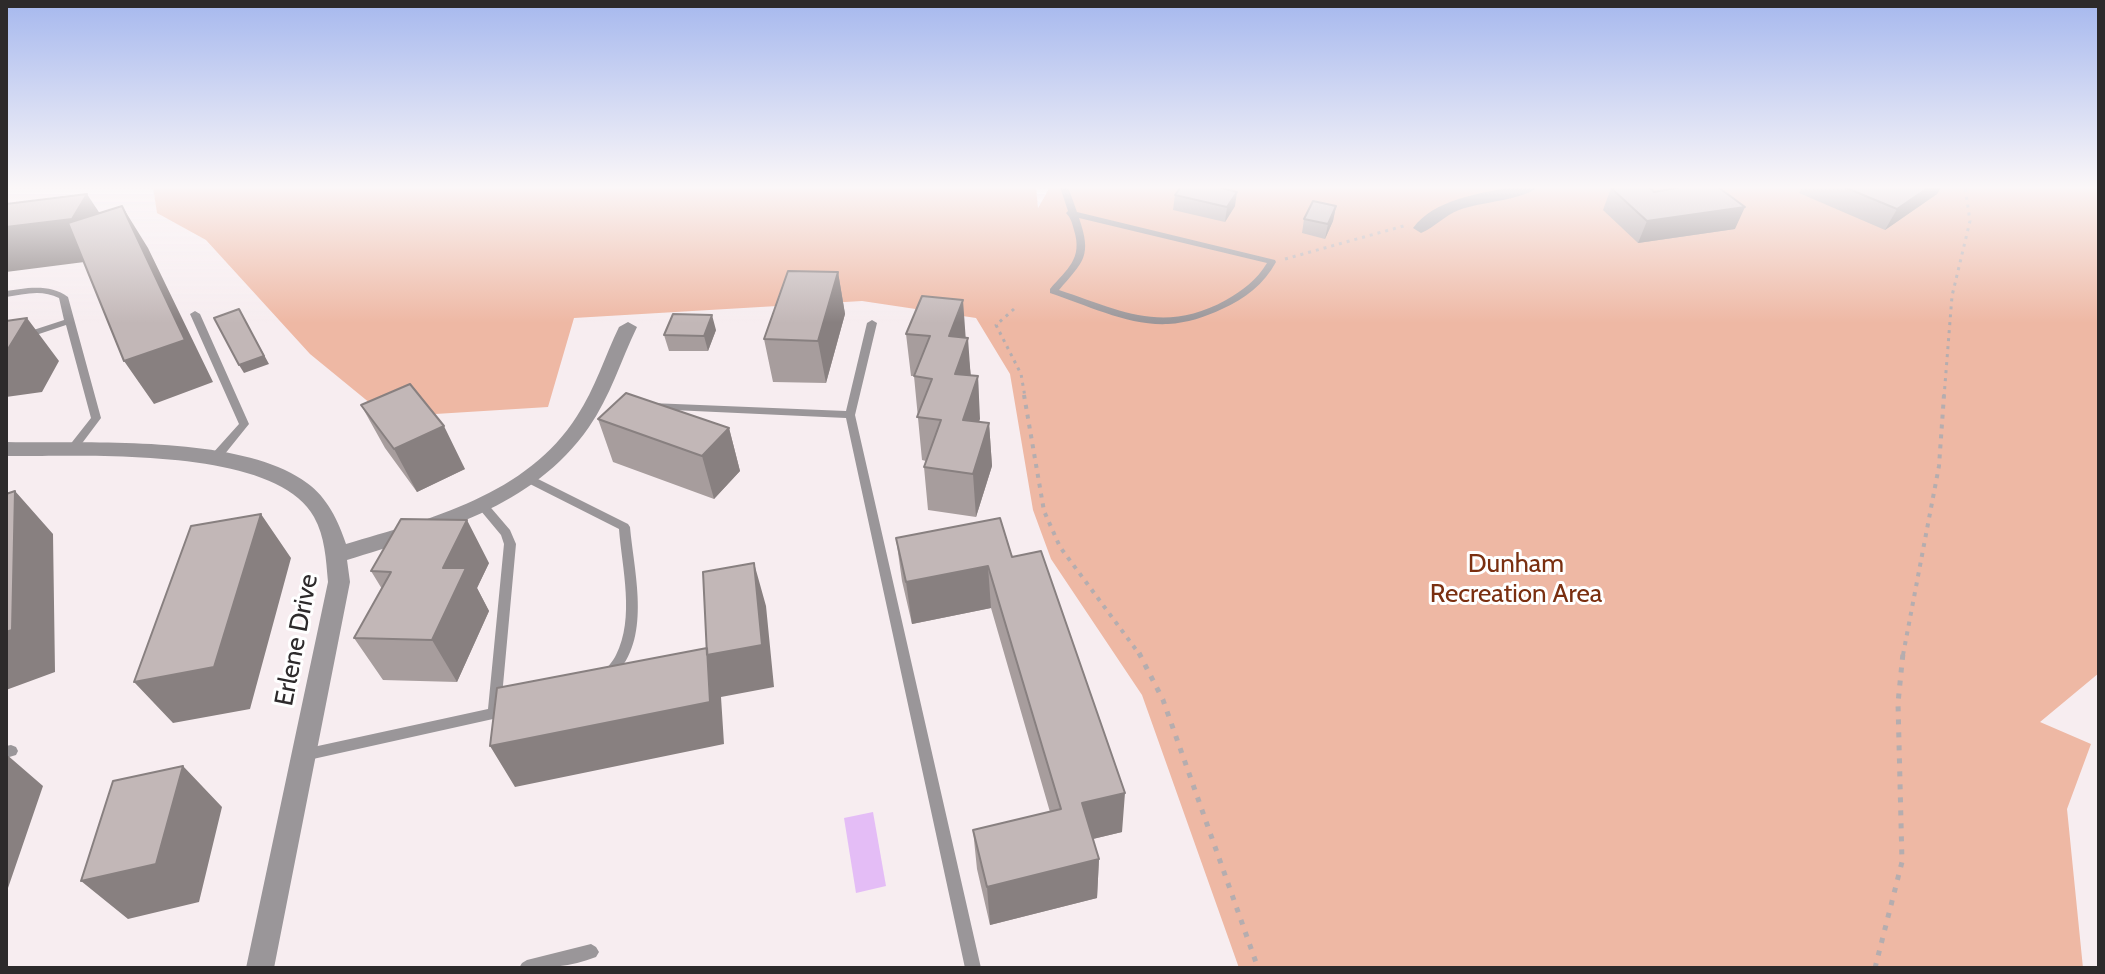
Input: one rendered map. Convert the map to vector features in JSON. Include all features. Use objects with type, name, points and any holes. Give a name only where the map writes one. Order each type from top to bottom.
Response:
[{"type":"street","points":[[340,554],[482,505],[528,478],[591,419],[628,327]]},
{"type":"street","name":"Erlene Drive","points":[[6,449],[216,457],[256,465],[302,488],[321,507],[334,531],[340,554],[339,582],[260,968]]},
{"type":"lane","points":[[1080,232],[1083,238],[1081,255],[1053,291],[1157,322],[1198,314],[1244,296],[1266,277],[1272,262],[1150,232]]},
{"type":"lane","points":[[6,294],[55,291],[63,297],[96,418],[70,451]]},
{"type":"lane","points":[[195,314],[244,424],[216,457]]},
{"type":"lane","points":[[6,342],[70,321]]},
{"type":"lane","points":[[872,323],[850,415],[973,968]]},
{"type":"lane","points":[[639,409],[653,406],[850,415]]},
{"type":"lane","points":[[528,478],[624,527],[630,623],[627,643],[614,670],[597,683]]},
{"type":"lane","points":[[482,505],[506,533],[510,544],[494,713]]},
{"type":"lane","points":[[304,755],[524,707]]},
{"type":"lane","points":[[527,968],[591,952]]},
{"type":"path","points":[[1272,262],[1371,232]]},
{"type":"path","points":[[1875,968],[1902,862],[1898,703],[1905,632],[1939,466],[1952,296],[1967,232]]},
{"type":"path","points":[[1014,309],[996,325],[1021,374],[1044,511],[1060,547],[1138,652],[1163,700],[1258,968]]},
{"type":"green space","name":"Dunham Recreation Area","points":[[192,232],[2097,232],[2099,673],[2040,722],[2091,744],[2067,809],[2083,968],[1239,968],[1142,695],[1051,559],[1033,510],[1010,374],[976,318],[862,301],[574,318],[548,407],[387,417],[310,354],[206,240]]},
{"type":"shaded area","points":[[873,812],[886,886],[856,893],[844,818]]},
{"type":"building","points":[[72,232],[134,232],[185,340],[124,361]]},
{"type":"building","points":[[788,271],[838,272],[818,341],[764,339]]},
{"type":"building","points":[[922,296],[963,300],[949,336],[968,338],[955,374],[978,376],[963,420],[989,423],[973,474],[924,467],[941,420],[917,417],[932,379],[914,376],[930,336],[906,334]]},
{"type":"building","points":[[239,309],[264,356],[239,365],[214,318]]},
{"type":"building","points":[[673,314],[712,315],[704,336],[664,335]]},
{"type":"building","points":[[27,318],[8,349],[6,349],[6,321]]},
{"type":"building","points":[[410,384],[444,426],[394,449],[361,405]]},
{"type":"building","points":[[626,393],[729,428],[702,456],[598,419]]},
{"type":"building","points":[[15,491],[12,630],[6,632],[6,494]]},
{"type":"building","points":[[261,514],[214,667],[134,682],[191,526]]},
{"type":"building","points":[[1000,518],[1012,557],[1041,551],[1125,793],[1082,803],[1099,859],[987,887],[973,830],[1061,809],[988,566],[906,582],[896,538]]},
{"type":"building","points":[[401,519],[467,520],[443,568],[466,568],[432,640],[354,638],[391,572],[371,571]]},
{"type":"building","points":[[754,563],[762,645],[707,655],[703,572]]},
{"type":"building","points":[[707,648],[710,702],[490,746],[497,688]]},
{"type":"building","points":[[183,766],[156,864],[81,881],[113,781]]}]
